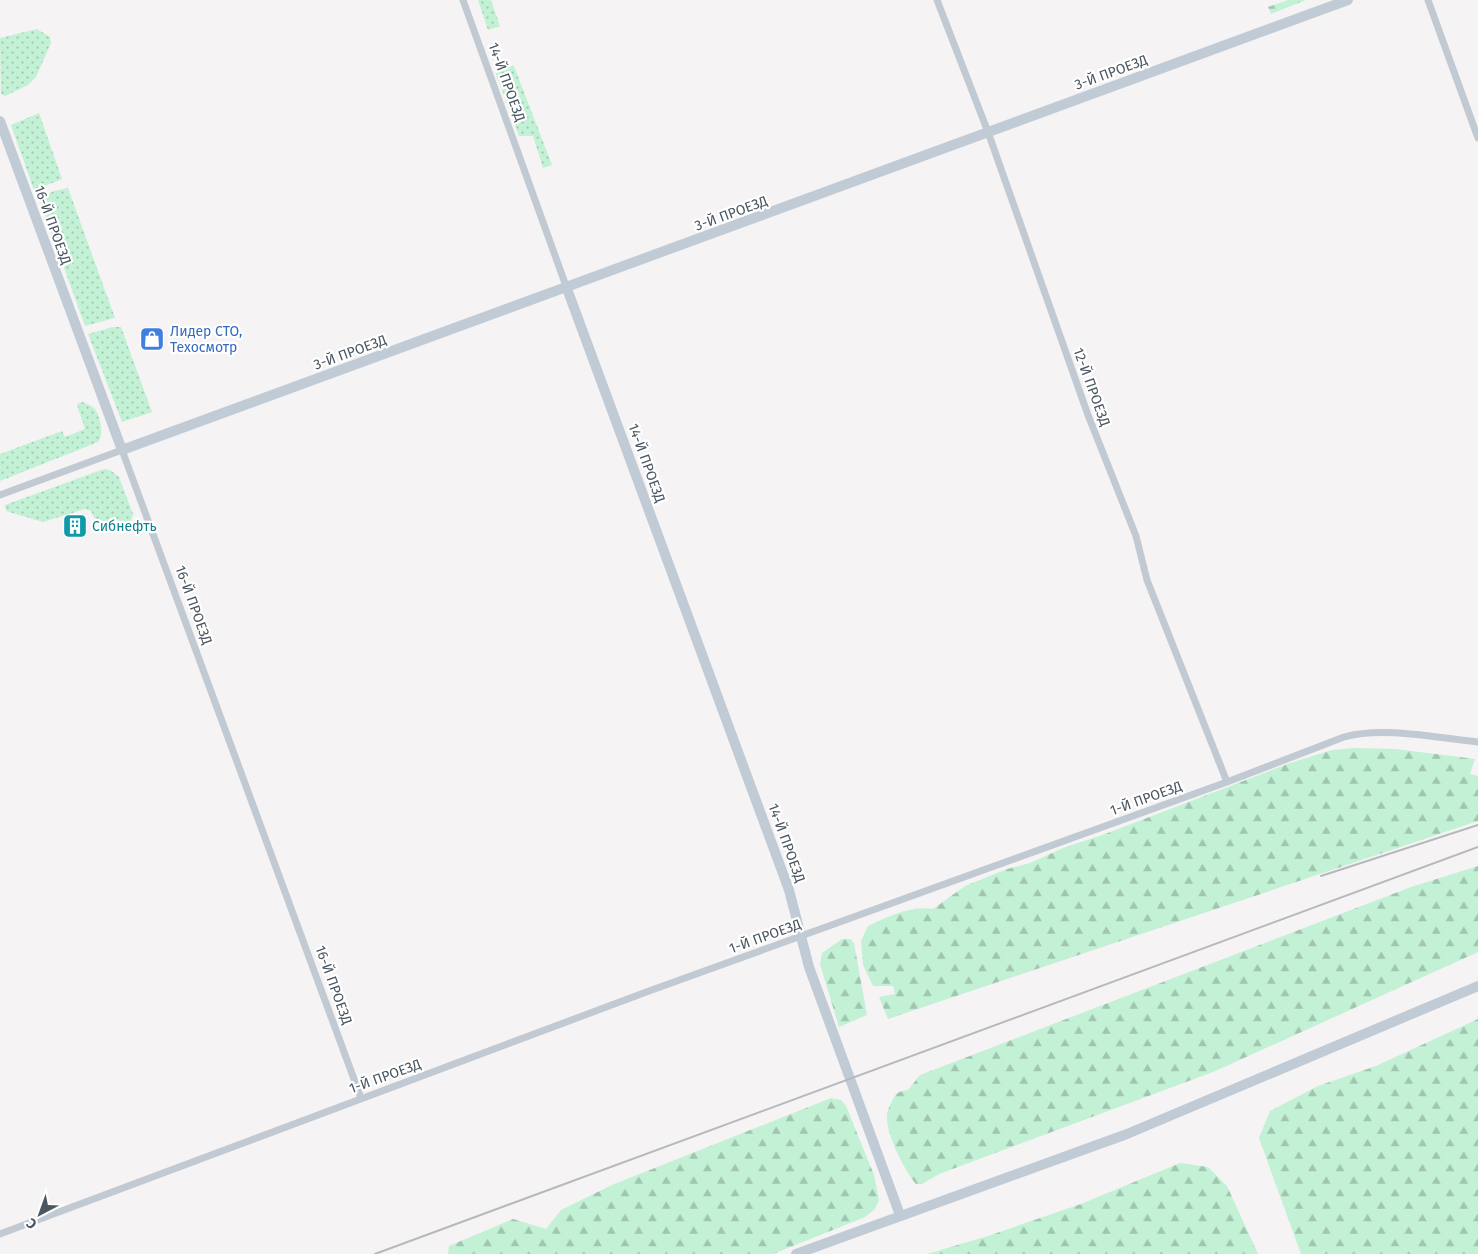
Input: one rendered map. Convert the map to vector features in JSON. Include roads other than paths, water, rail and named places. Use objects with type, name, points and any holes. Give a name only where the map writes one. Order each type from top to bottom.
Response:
[{"type":"street","name":"14-Й ПРОЕЗД","points":[[463,0],[566,286],[790,890],[809,967],[900,1215]]},
{"type":"street","name":"12-Й ПРОЕЗД","points":[[937,0],[988,132],[1088,415],[1136,536],[1147,580],[1227,782]]},
{"type":"street","name":"3-Й ПРОЕЗД","points":[[122,450],[1348,0]]},
{"type":"street","points":[[1428,0],[1478,138]]},
{"type":"street","name":"16-Й ПРОЕЗД","points":[[0,121],[361,1098]]},
{"type":"street","points":[[0,495],[122,450]]},
{"type":"street","name":"1-Й ПРОЕЗД","points":[[0,1234],[361,1098],[1227,782],[1344,737],[1358,733],[1395,733],[1478,742]]},
{"type":"street","points":[[796,1254],[1128,1134],[1478,986]]},
{"type":"railway","points":[[1321,876],[1478,825]]},
{"type":"railway","points":[[375,1254],[1478,847]]},
{"type":"place","name":"Лидер СТО, Техосмотр","points":[[152,339]]},
{"type":"place","name":"Сибнефть","points":[[75,526]]}]
